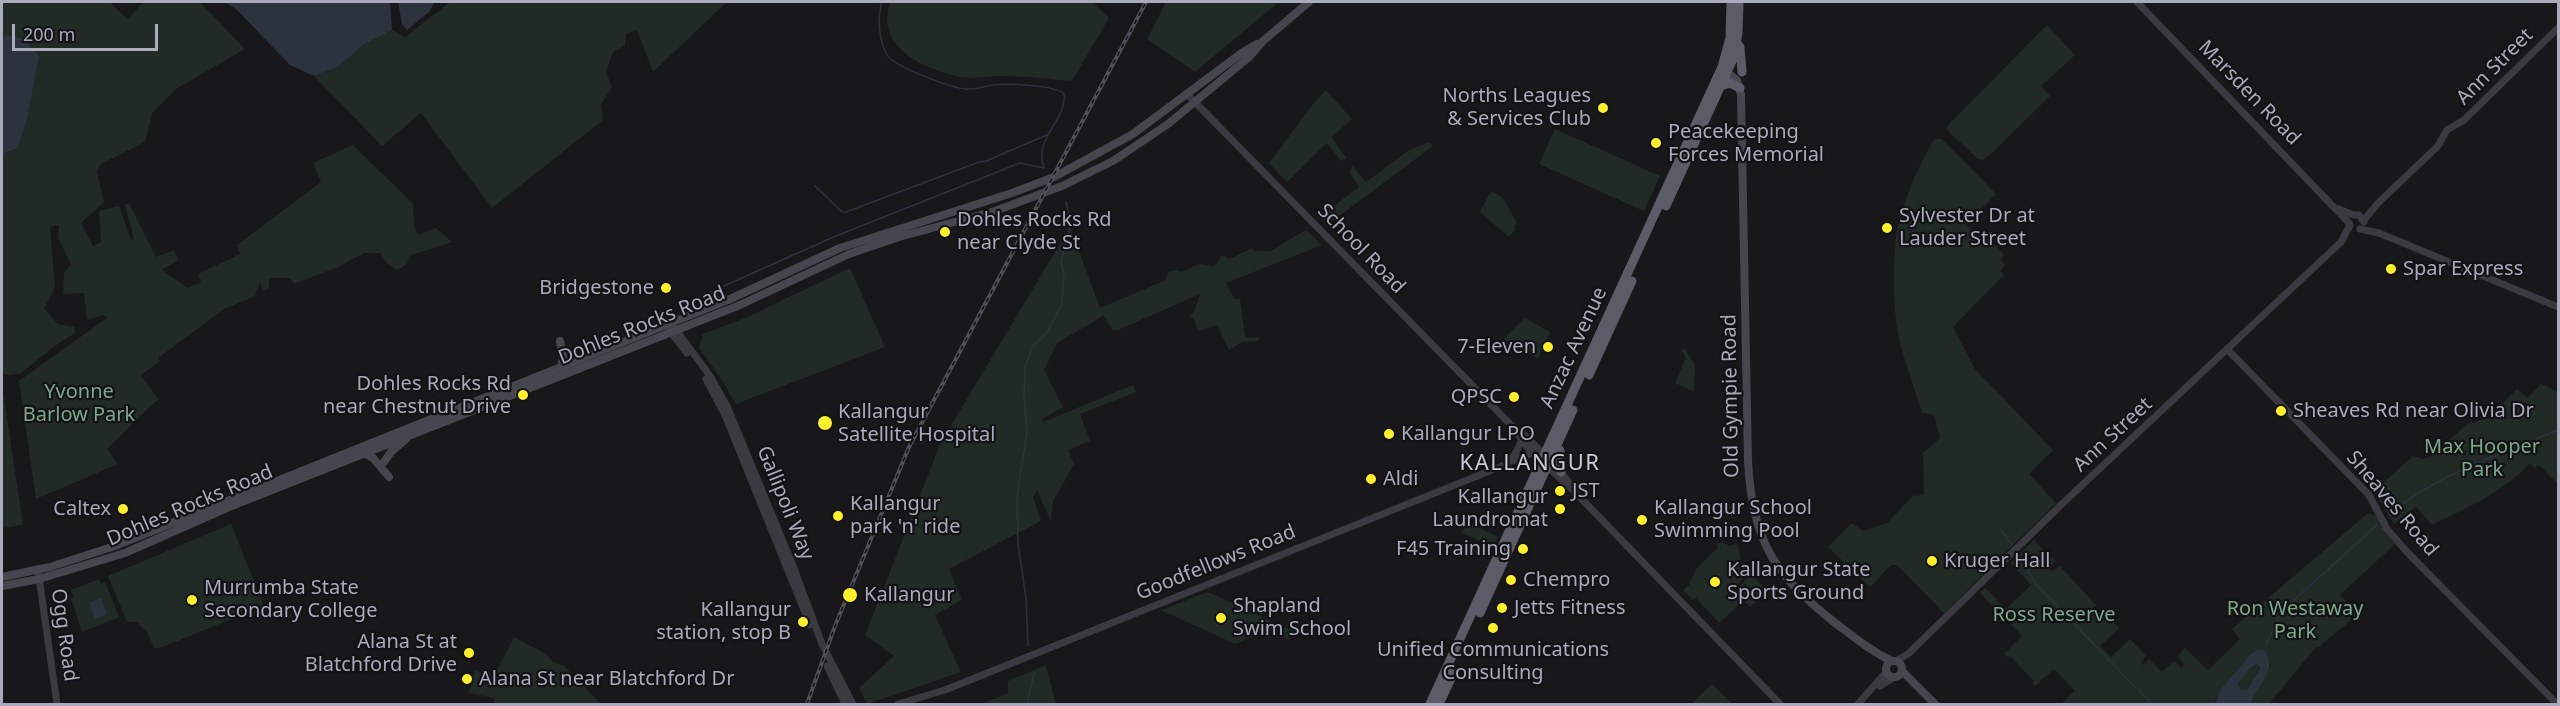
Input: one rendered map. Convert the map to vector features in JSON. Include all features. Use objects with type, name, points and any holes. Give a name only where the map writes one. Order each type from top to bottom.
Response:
[{"type":"highway","name":"Anzac Avenue","points":[[1439,705],[1541,481],[1545,461],[1557,446],[1675,177],[1721,86],[1730,38],[1731,2]]},
{"type":"highway","name":"Anzac Avenue","points":[[1430,705],[1545,461],[1600,330],[1627,279],[1737,44],[1739,2]]},
{"type":"highway","points":[[1737,44],[1740,47],[1742,72]]},
{"type":"highway","points":[[1721,86],[1730,83],[1741,92]]},
{"type":"highway","points":[[1541,481],[1559,474],[1560,451],[1557,446]]},
{"type":"main road","name":"Dohles Rocks Road","points":[[2,577],[39,575],[561,367],[740,305],[818,267],[865,248],[995,212],[1045,194],[1123,154],[1196,103],[1309,2]]},
{"type":"main road","name":"Dohles Rocks Road","points":[[2,586],[125,553],[229,507],[671,328],[814,259],[859,240],[994,199],[1054,177],[1125,139],[1188,95],[1243,52],[1263,41]]},
{"type":"main road","points":[[1726,66],[1742,72]]},
{"type":"main road","points":[[1726,66],[1737,80],[1741,92]]},
{"type":"main road","name":"Old Gympie Road","points":[[1742,72],[1748,461],[1754,513],[1767,549],[1789,583],[1935,705]]},
{"type":"main road","points":[[560,341],[563,357],[561,367]]},
{"type":"main road","points":[[384,462],[391,452],[413,434]]},
{"type":"main road","points":[[364,453],[373,458],[389,477]]},
{"type":"street","name":"Marsden Road","points":[[2137,2],[2337,208],[2352,219]]},
{"type":"street","name":"Ann Street","points":[[2341,242],[2352,219],[2378,202],[2438,146],[2447,130],[2464,120],[2559,28]]},
{"type":"street","name":"School Road","points":[[1188,95],[1510,426],[1571,483],[1574,491],[1780,705]]},
{"type":"street","name":"Ann Street","points":[[1858,705],[2062,504],[2361,225],[2378,202]]},
{"type":"street","points":[[2352,219],[2361,225]]},
{"type":"street","points":[[2352,219],[2379,233],[2559,307]]},
{"type":"street","name":"Gallipoli Way","points":[[671,328],[703,373],[721,406],[845,705]]},
{"type":"street","name":"Gallipoli Way","points":[[671,328],[710,376],[728,406],[792,563],[822,644],[853,705]]},
{"type":"street","name":"Sheaves Road","points":[[2228,350],[2368,495],[2386,529],[2557,705]]},
{"type":"street","name":"School Road","points":[[1522,438],[1532,453],[1545,461]]},
{"type":"street","points":[[1511,462],[1522,438]]},
{"type":"street","points":[[1500,466],[1511,456],[1522,438]]},
{"type":"street","name":"Goodfellows Road","points":[[898,705],[945,690],[1532,453]]},
{"type":"street","name":"Ogg Road","points":[[39,575],[57,705]]},
{"type":"street","name":"Goodfellows Road","points":[[915,705],[945,690]]},
{"type":"green space","name":"Yvonne Barlow Park","points":[[2,2],[8,4],[8,2],[111,2],[128,19],[143,2],[200,2],[245,49],[176,89],[152,113],[145,142],[101,164],[97,171],[104,202],[81,223],[93,246],[101,242],[99,211],[119,206],[131,240],[134,239],[125,205],[129,203],[156,257],[174,250],[178,260],[162,270],[188,288],[201,282],[198,274],[240,254],[237,245],[321,182],[313,163],[353,145],[413,204],[414,226],[418,235],[436,228],[452,242],[409,256],[407,264],[397,270],[387,263],[380,253],[364,253],[338,267],[294,284],[290,278],[269,278],[269,288],[263,291],[260,282],[255,296],[224,309],[158,358],[160,361],[141,375],[158,399],[107,449],[118,464],[36,499],[19,381],[107,318],[104,315],[87,320],[84,293],[63,294],[64,272],[71,265],[58,238],[59,225],[50,227],[55,287],[44,309],[58,324],[74,327],[75,333],[21,373],[9,375],[2,373],[2,154],[16,149],[39,56],[6,35],[2,42]]},
{"type":"green space","points":[[450,2],[727,2],[653,72],[637,30],[626,34],[625,46],[613,52],[606,72],[612,87],[601,104],[603,120],[492,208],[421,113],[382,146],[314,76],[338,67],[363,45],[392,30],[405,37]]},
{"type":"green space","points":[[890,2],[1093,2],[1109,18],[1072,81],[1012,76],[966,78],[918,62],[896,44],[887,18]]},
{"type":"green space","points":[[1166,2],[1279,2],[1195,72],[1147,39]]},
{"type":"green space","points":[[2047,25],[2075,55],[2041,86],[2050,96],[1990,155],[1983,160],[1978,159],[1947,130],[1948,125]]},
{"type":"green space","points":[[1326,90],[1352,119],[1332,137],[1346,158],[1341,161],[1327,143],[1287,182],[1269,163]]},
{"type":"green space","points":[[1555,129],[1660,176],[1644,211],[1539,164]]},
{"type":"green space","points":[[1939,138],[1996,194],[1966,224],[1983,242],[1989,237],[2004,255],[2000,259],[2005,265],[2000,271],[2004,275],[1953,327],[1975,369],[2053,450],[2029,474],[2056,503],[1944,613],[1897,565],[1891,565],[1870,587],[1828,547],[1852,523],[1863,531],[1887,523],[1913,496],[1924,495],[1923,453],[1940,438],[1934,415],[1922,413],[1901,348],[1896,315],[1894,275],[1896,238],[1905,201],[1928,150],[1934,140]]},
{"type":"green space","points":[[1429,142],[1433,146],[1327,225],[1319,217],[1359,187],[1350,173],[1352,165],[1366,182],[1409,150]]},
{"type":"green space","points":[[1491,191],[1503,198],[1517,223],[1514,227],[1516,229],[1509,237],[1480,212]]},
{"type":"green space","points":[[1070,227],[1100,308],[1166,280],[1168,272],[1176,270],[1181,272],[1199,264],[1214,266],[1221,255],[1229,259],[1253,248],[1254,251],[1270,251],[1306,230],[1322,245],[1226,283],[1234,299],[1240,299],[1245,337],[1259,338],[1258,341],[1242,342],[1229,350],[1217,325],[1198,331],[1194,319],[1190,316],[1194,312],[1200,294],[1118,330],[1112,330],[1102,313],[1103,316],[1057,343],[1044,370],[1063,407],[1042,419],[1043,422],[1133,385],[1136,392],[1080,414],[1090,441],[1068,450],[1074,464],[1053,501],[1051,522],[1037,490],[1033,497],[1041,521],[949,569],[962,600],[935,615],[961,672],[867,704],[859,688],[894,656],[865,635],[941,442]]},
{"type":"green space","points":[[850,268],[885,347],[736,404],[699,348],[703,334],[743,319]]},
{"type":"green space","points":[[1525,318],[1550,332],[1538,359],[1504,339]]},
{"type":"green space","points":[[1684,348],[1695,365],[1694,392],[1675,383],[1686,358],[1681,350]]},
{"type":"green space","name":"Max Hooper Park","points":[[2541,384],[2558,392],[2558,484],[2539,465],[2535,468],[2530,463],[2520,474],[2497,491],[2432,525],[2416,507],[2394,524],[2374,491],[2413,456],[2423,459],[2432,456],[2467,424],[2488,418],[2517,389],[2527,398]]},
{"type":"green space","points":[[2,397],[4,397],[23,525],[2,528]]},
{"type":"green space","name":"Ross Reserve","points":[[2368,513],[2376,516],[2395,544],[2340,595],[2358,613],[2318,648],[2316,647],[2269,704],[2251,704],[2252,697],[2271,665],[2252,653],[2215,704],[2061,704],[2075,691],[2054,669],[2035,686],[2032,683],[2034,681],[2010,656],[2007,657],[2004,654],[2022,636],[1980,593],[1985,588],[2006,609],[2031,585],[2011,563],[2034,540],[2055,561],[2049,568],[2052,571],[2060,566],[2096,605],[2091,611],[2094,614],[2101,609],[2119,628],[2100,646],[2111,657],[2130,639],[2146,656],[2141,662],[2143,665],[2149,659],[2162,672],[2174,661],[2182,668],[2184,665],[2178,656],[2185,648],[2208,670],[2240,639],[2232,629]]},
{"type":"green space","points":[[1469,523],[1498,537],[1494,547],[1462,533]]},
{"type":"green space","points":[[231,524],[264,606],[160,648],[154,648],[147,632],[137,622],[127,622],[108,576]]},
{"type":"green space","name":"Kallangur State Sports Ground","points":[[1723,542],[1729,546],[1738,544],[1741,562],[1749,573],[1731,591],[1741,603],[1719,623],[1697,599],[1699,595],[1693,600],[1683,590],[1689,585],[1695,591],[1689,584],[1697,568],[1717,548],[1717,544]]},
{"type":"green space","points":[[1751,574],[1767,591],[1759,598],[1743,582]]},
{"type":"green space","points":[[99,579],[101,584],[105,582],[119,617],[82,632],[71,598],[74,597],[71,590]]},
{"type":"green space","points":[[1742,583],[1758,599],[1750,607],[1734,591]]},
{"type":"green space","name":"Shapland Swim School","points":[[1208,592],[1293,631],[1289,640],[1269,630],[1235,644],[1161,610]]},
{"type":"green space","points":[[514,637],[546,654],[553,662],[564,666],[601,704],[494,704],[494,698],[469,693],[475,670],[493,678]]},
{"type":"green space","points":[[2257,664],[2260,667],[2248,689],[2241,690],[2238,684],[2250,668]]},
{"type":"green space","points":[[1046,665],[1056,704],[982,704],[1008,693],[1008,681]]},
{"type":"green space","points":[[1712,684],[1732,704],[1691,704]]},
{"type":"water","points":[[224,2],[390,2],[392,30],[363,45],[338,67],[314,76],[290,65],[236,9]]},
{"type":"water","points":[[398,2],[435,2],[429,12],[407,30],[402,24]]},
{"type":"water","points":[[5,35],[24,39],[39,56],[28,115],[21,138],[16,149],[2,154],[2,42]]},
{"type":"water","points":[[101,598],[107,614],[95,619],[89,603]]},
{"type":"water","points":[[2264,650],[2269,664],[2265,678],[2251,704],[2215,704],[2221,689],[2252,653]],"holes":[[[2257,664],[2260,668],[2248,689],[2241,690],[2238,684],[2250,668]]]},
{"type":"waterway","points":[[882,2],[879,22],[882,43],[887,55],[911,71],[959,88],[973,89],[1000,84],[1019,85],[1041,87],[1064,94],[1061,113],[1043,147],[1044,168]]},
{"type":"waterway","points":[[815,186],[842,212],[846,212],[986,161],[1047,135]]},
{"type":"waterway","points":[[688,302],[836,236],[1020,163],[1044,168]]},
{"type":"waterway","points":[[1028,646],[1026,598],[1018,544],[1017,497],[1027,432],[1024,396],[1025,367],[1032,347],[1046,334],[1062,304],[1064,275],[1061,262],[1071,223],[1066,202]]},
{"type":"waterway","points":[[2388,515],[2427,488],[2448,477],[2558,430]]},
{"type":"waterway","points":[[2266,644],[2281,614],[2293,601],[2377,525]]},
{"type":"waterway","points":[[2001,530],[2011,544]]},
{"type":"waterway","points":[[2019,555],[2036,584],[2136,688]]},
{"type":"waterway","points":[[1027,704],[1034,673]]},
{"type":"waterway","points":[[2138,689],[2152,704]]},
{"type":"railway","points":[[807,704],[835,626],[909,447],[1146,2]]},
{"type":"place","name":"Norths Leagues & Services Club","points":[[1603,108]]},
{"type":"place","name":"Peacekeeping Forces Memorial","points":[[1656,143]]},
{"type":"place","name":"Sylvester Dr at Lauder Street","points":[[1887,228]]},
{"type":"place","name":"Dohles Rocks Rd near Clyde St","points":[[945,232]]},
{"type":"place","name":"Spar Express","points":[[2391,269]]},
{"type":"place","name":"Bridgestone","points":[[666,288]]},
{"type":"place","name":"7-Eleven","points":[[1548,347]]},
{"type":"place","name":"Dohles Rocks Rd near Chestnut Drive","points":[[523,395]]},
{"type":"place","name":"QPSC","points":[[1514,397]]},
{"type":"place","name":"Sheaves Rd near Olivia Dr","points":[[2281,411]]},
{"type":"place","name":"Kallangur Satellite Hospital","points":[[825,423]]},
{"type":"place","name":"Kallangur LPO","points":[[1389,434]]},
{"type":"place","name":"Aldi","points":[[1371,479]]},
{"type":"place","name":"JST","points":[[1560,491]]},
{"type":"place","name":"Caltex","points":[[123,509]]},
{"type":"place","name":"Kallangur Laundromat","points":[[1560,509]]},
{"type":"place","name":"Kallangur park 'n' ride","points":[[838,516]]},
{"type":"place","name":"Kallangur School Swimming Pool","points":[[1642,520]]},
{"type":"place","name":"F45 Training","points":[[1523,549]]},
{"type":"place","name":"Kruger Hall","points":[[1932,561]]},
{"type":"place","name":"Chempro","points":[[1511,580]]},
{"type":"place","name":"Kallangur State Sports Ground","points":[[1715,582]]},
{"type":"place","name":"Kallangur","points":[[850,595]]},
{"type":"place","name":"Murrumba State Secondary College","points":[[192,600]]},
{"type":"place","name":"Jetts Fitness","points":[[1502,608]]},
{"type":"place","name":"Shapland Swim School","points":[[1221,618]]},
{"type":"place","name":"Kallangur station, stop B","points":[[803,622]]},
{"type":"place","name":"Unified Communications Consulting","points":[[1493,628]]},
{"type":"place","name":"Alana St at Blatchford Drive","points":[[469,653]]},
{"type":"place","name":"Alana St near Blatchford Dr","points":[[467,679]]},
{"type":"district","name":"KALLANGUR","points":[[1530,464]]},
{"type":"park label","name":"Ron Westaway Park","points":[[2295,620]]}]
